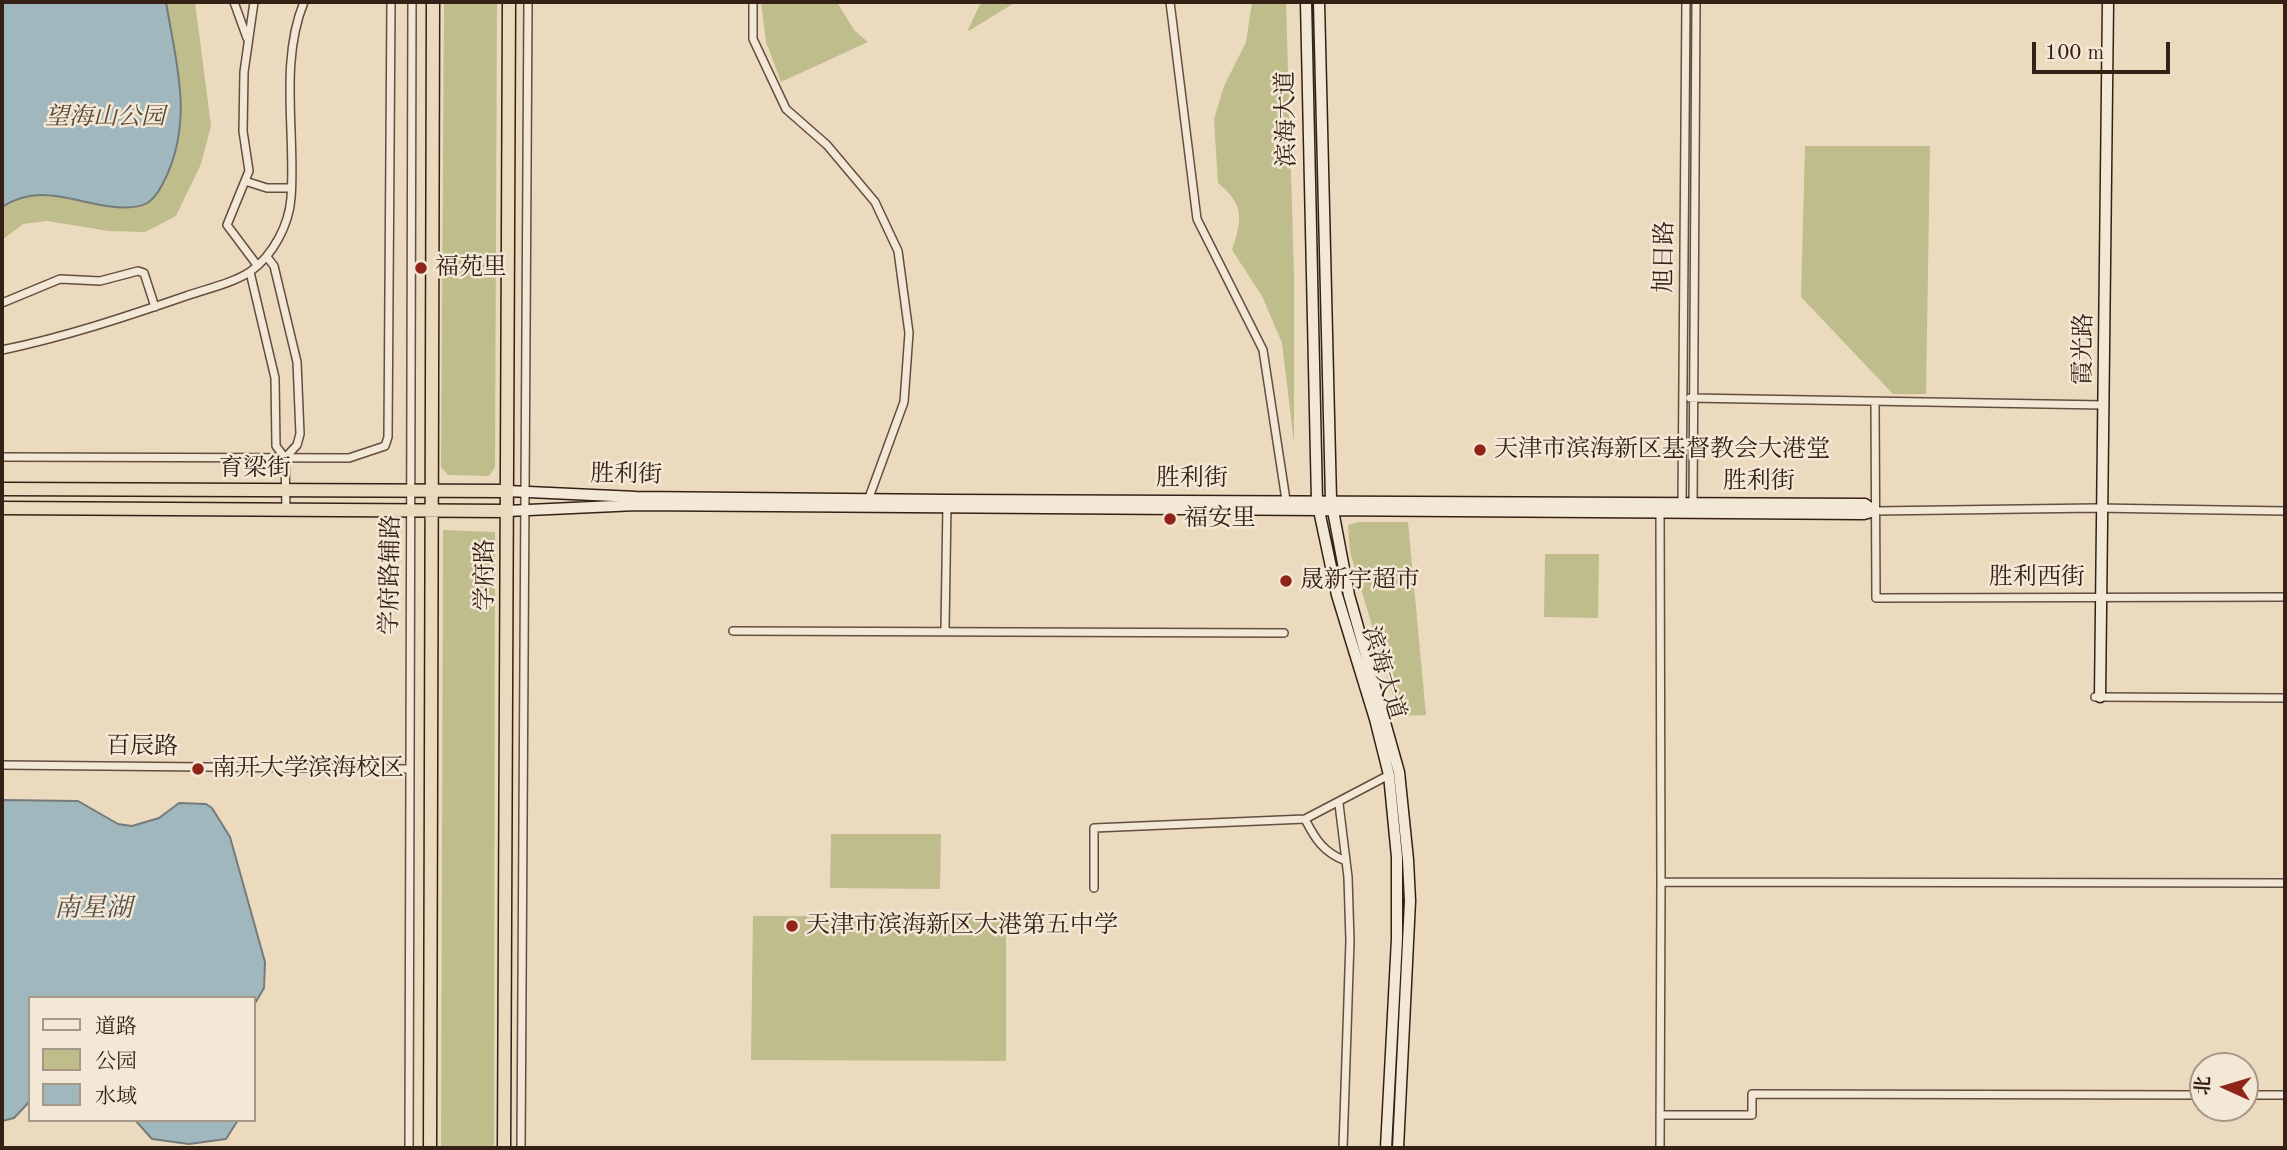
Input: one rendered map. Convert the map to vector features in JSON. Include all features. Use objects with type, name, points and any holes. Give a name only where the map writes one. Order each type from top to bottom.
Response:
[{"type":"highway","points":[[430,1148],[433,2]]},
{"type":"highway","name":"学府路","points":[[504,1148],[509,2]]},
{"type":"highway","name":"育梁街","points":[[2,489],[508,491]]},
{"type":"highway","name":"育梁街","points":[[2,508],[507,511]]},
{"type":"street","points":[[234,2],[247,38]]},
{"type":"street","points":[[254,2],[247,38],[243,131],[248,171],[227,225],[257,265]]},
{"type":"street","points":[[2,350],[53,339],[155,307],[250,272],[267,257],[285,224],[291,188],[292,58],[296,21],[304,2]]},
{"type":"street","points":[[2,457],[349,458],[385,446],[388,437],[391,2]]},
{"type":"street","name":"学府路辅路","points":[[409,1148],[412,2]]},
{"type":"street","points":[[521,1148],[528,2]]},
{"type":"street","points":[[753,2],[753,39],[786,110],[827,145],[875,202],[898,251],[909,333],[904,402],[867,503]]},
{"type":"street","points":[[1170,2],[1197,219],[1263,350],[1286,500]]},
{"type":"street","name":"滨海大道","points":[[1306,2],[1318,505],[1337,595],[1389,775],[1399,899],[1386,1148]]},
{"type":"street","name":"滨海大道","points":[[1319,2],[1332,505],[1349,595],[1399,772],[1405,818],[1410,901],[1398,1148]]},
{"type":"street","name":"旭日路","points":[[1686,2],[1682,398],[1687,507]]},
{"type":"street","name":"旭日路","points":[[1687,507],[1693,398],[1696,2]]},
{"type":"street","name":"霞光路","points":[[2097,697],[2106,2]]},
{"type":"street","points":[[245,181],[267,188],[291,188]]},
{"type":"street","points":[[267,257],[274,266],[297,362],[300,434],[297,445],[285,458]]},
{"type":"street","points":[[2,303],[60,279],[100,281],[138,271],[144,273],[155,307]]},
{"type":"street","points":[[250,272],[275,378],[276,446],[285,458],[286,510]]},
{"type":"street","points":[[1682,398],[2100,405]]},
{"type":"street","points":[[1875,403],[1875,511]]},
{"type":"street","name":"胜利街","points":[[508,491],[947,504],[1687,507],[1864,514],[1875,511],[2099,508],[2285,511]]},
{"type":"street","name":"胜利街","points":[[947,504],[1286,500],[1318,505]]},
{"type":"street","name":"胜利街","points":[[507,511],[523,508],[637,505],[867,503]]},
{"type":"street","points":[[945,629],[947,504]]},
{"type":"street","points":[[1660,508],[1660,1148]]},
{"type":"street","name":"胜利西街","points":[[1875,511],[1875,598],[2285,597]]},
{"type":"street","points":[[733,631],[945,629],[1284,633]]},
{"type":"street","points":[[2097,697],[2285,698]]},
{"type":"street","name":"百辰路","points":[[2,765],[408,769]]},
{"type":"street","points":[[1094,888],[1094,828],[1305,819],[1339,804],[1389,775]]},
{"type":"street","points":[[1339,804],[1346,861],[1350,940],[1343,1148]]},
{"type":"street","points":[[1305,819],[1320,845],[1332,856],[1346,861]]},
{"type":"street","points":[[1661,882],[2285,883]]},
{"type":"street","points":[[1660,1115],[1752,1115],[1752,1094],[2189,1095]]},
{"type":"street","points":[[2259,1095],[2285,1095]]},
{"type":"green space","name":"望海山公园","points":[[2,2],[195,2],[211,126],[201,164],[176,216],[145,232],[109,231],[47,221],[23,224],[2,240]]},
{"type":"green space","points":[[444,2],[497,2],[495,467],[489,476],[448,475],[441,467]]},
{"type":"green space","points":[[761,2],[837,2],[854,30],[868,42],[781,82],[766,42]]},
{"type":"green space","points":[[981,2],[1016,2],[967,32]]},
{"type":"green space","points":[[1252,2],[1286,2],[1294,275],[1294,443],[1282,343],[1262,296],[1232,250],[1239,214],[1233,199],[1218,183],[1214,119],[1224,86],[1246,42]]},
{"type":"green space","points":[[1805,146],[1930,146],[1926,394],[1893,394],[1801,297]]},
{"type":"green space","points":[[1359,522],[1408,522],[1426,715],[1399,716],[1350,552],[1348,525]]},
{"type":"green space","points":[[443,530],[495,532],[494,1148],[441,1148]]},
{"type":"green space","points":[[1545,554],[1599,554],[1598,618],[1544,617]]},
{"type":"green space","points":[[831,834],[941,834],[940,889],[830,888]]},
{"type":"green space","points":[[753,916],[1006,917],[1006,1061],[751,1060]]},
{"type":"water","name":"望海山公园","points":[[2,2],[166,2],[178,68],[181,110],[175,153],[154,198],[142,205],[126,208],[44,195],[16,200],[2,207]]},
{"type":"water","name":"南星湖","points":[[2,800],[78,801],[118,824],[132,826],[159,818],[179,803],[206,804],[212,808],[230,837],[265,962],[264,988],[256,1002],[256,996],[28,996],[28,1103],[14,1118],[2,1121]]},
{"type":"water","points":[[137,1122],[237,1122],[226,1139],[189,1144],[152,1139]]},
{"type":"place","name":"福苑里","points":[[421,268]]},
{"type":"place","name":"天津市滨海新区基督教会大港堂","points":[[1480,450]]},
{"type":"place","name":"福安里","points":[[1170,519]]},
{"type":"place","name":"晟新宇超市","points":[[1286,581]]},
{"type":"place","name":"南开大学滨海校区","points":[[198,769]]},
{"type":"place","name":"天津市滨海新区大港第五中学","points":[[792,926]]}]
